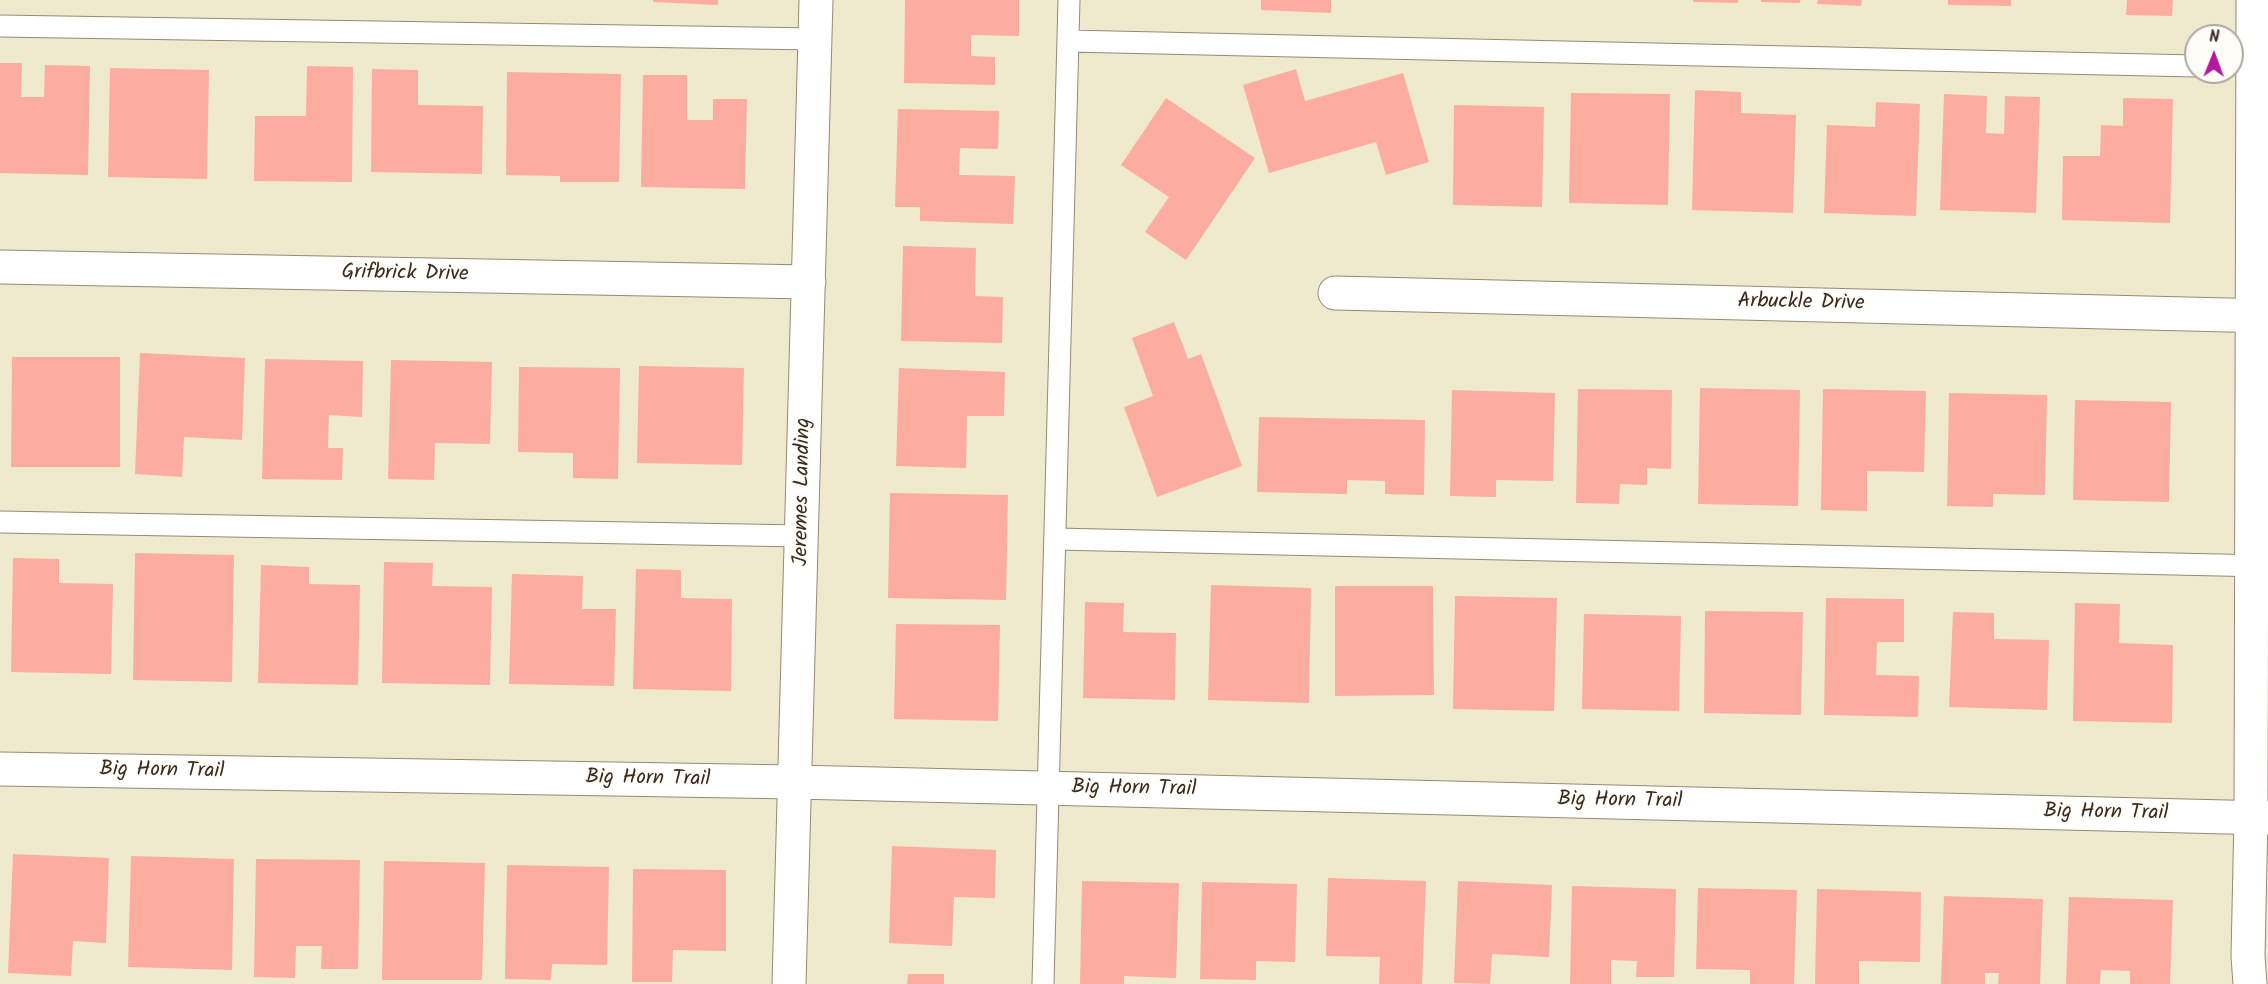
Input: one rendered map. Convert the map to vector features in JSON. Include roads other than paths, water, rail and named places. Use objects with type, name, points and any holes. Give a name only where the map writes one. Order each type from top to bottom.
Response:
[{"type":"street","name":"Jeremes Landing","points":[[789,984],[816,0]]},
{"type":"street","points":[[2250,984],[2248,956],[2259,818],[2260,566],[2260,316],[2250,67],[2253,0]]},
{"type":"street","name":"Grifbrick Drive","points":[[0,267],[809,282]]},
{"type":"street","name":"Arbuckle Drive","points":[[1335,293],[2260,316]]},
{"type":"street","name":"Big Horn Trail","points":[[0,769],[796,782],[2259,818]]},
{"type":"lane","points":[[1043,984],[1069,0]]},
{"type":"lane","points":[[0,26],[815,39]]},
{"type":"lane","points":[[1068,41],[2184,66]]},
{"type":"lane","points":[[0,522],[803,536]]},
{"type":"lane","points":[[1056,539],[2260,566]]}]
